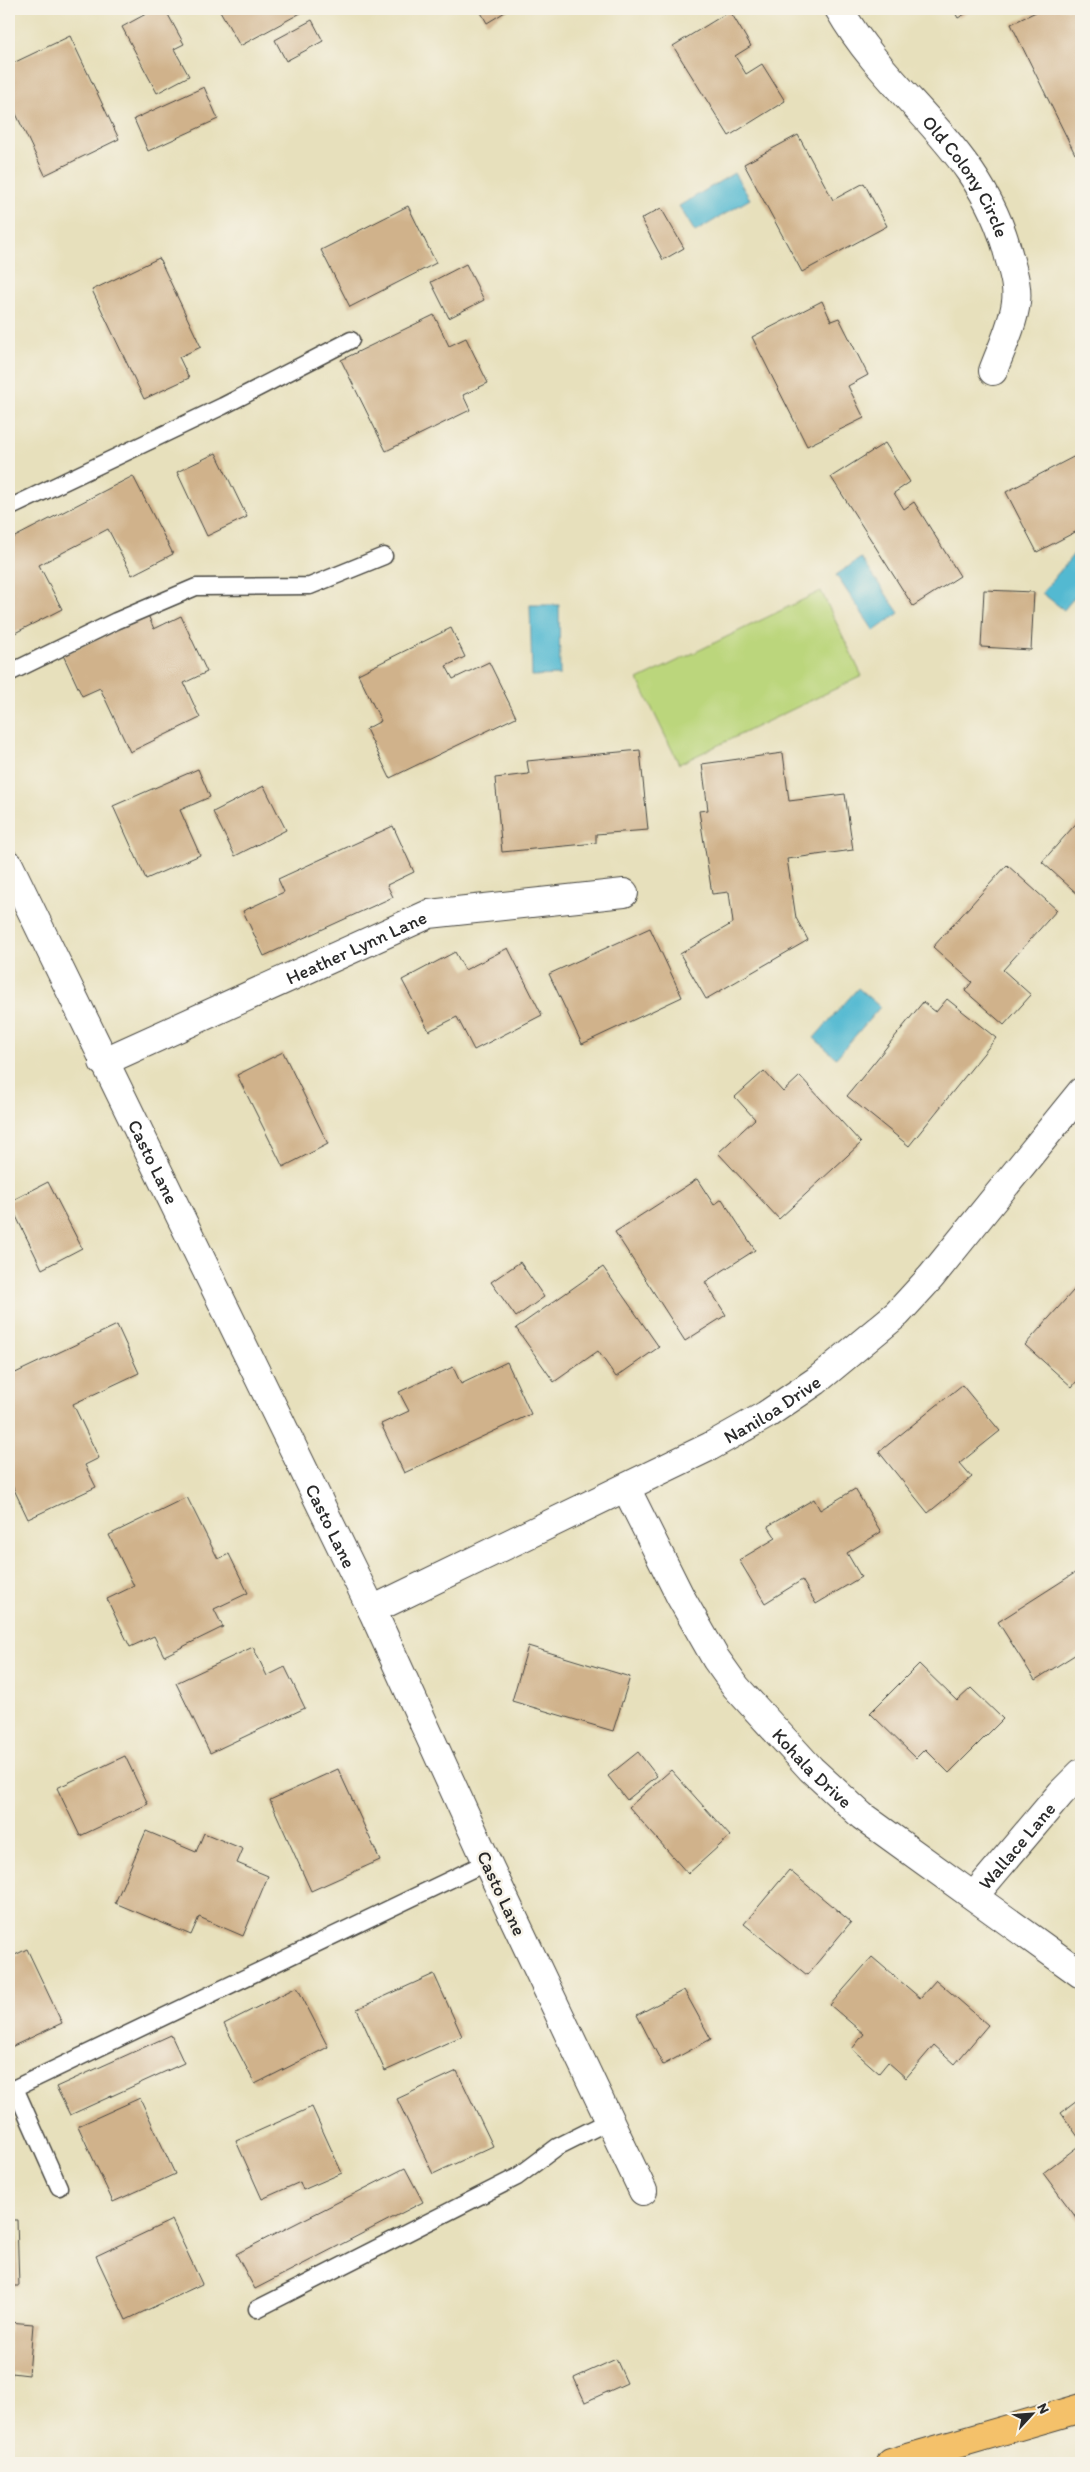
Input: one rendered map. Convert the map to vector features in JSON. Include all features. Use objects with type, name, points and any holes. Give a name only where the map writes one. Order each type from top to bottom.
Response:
[{"type":"highway","points":[[891,2463],[1081,2408]]},
{"type":"street","name":"Old Colony Circle","points":[[840,9],[868,52],[947,139],[966,165],[994,212],[1011,264],[1016,301],[1013,316],[993,371]]},
{"type":"street","name":"Casto Lane","points":[[9,865],[103,1062],[372,1610],[487,1862],[611,2120],[643,2192]]},
{"type":"street","name":"Heather Lynn Lane","points":[[103,1062],[429,914],[624,894]]},
{"type":"street","name":"Naniloa Drive","points":[[372,1610],[711,1446],[766,1415],[816,1381],[859,1348],[897,1314],[930,1277],[1081,1092]]},
{"type":"street","name":"Kohala Drive","points":[[626,1488],[680,1596],[716,1659],[736,1687],[811,1769],[862,1816],[1081,1974]]},
{"type":"street","name":"Wallace Lane","points":[[974,1896],[1061,1793],[1081,1773]]},
{"type":"lane","points":[[9,508],[223,406],[351,340]]},
{"type":"lane","points":[[9,673],[116,621],[196,588],[310,586],[384,556]]},
{"type":"lane","points":[[59,2187],[15,2088],[487,1862]]},
{"type":"lane","points":[[257,2309],[517,2177],[557,2147],[611,2120]]},
{"type":"green space","points":[[821,591],[862,676],[679,764],[638,680]]},
{"type":"water","points":[[734,173],[750,199],[695,232],[679,206]]},
{"type":"water","points":[[1081,545],[1081,589],[1064,610],[1042,593]]},
{"type":"water","points":[[861,558],[899,613],[874,631],[836,575]]},
{"type":"water","points":[[530,605],[559,605],[560,675],[532,676]]},
{"type":"water","points":[[858,988],[880,1007],[836,1058],[814,1038]]},
{"type":"building","points":[[155,9],[165,9],[184,44],[174,49],[189,76],[157,93],[122,27]]},
{"type":"building","points":[[219,9],[308,9],[240,46]]},
{"type":"building","points":[[479,9],[510,9],[487,23]]},
{"type":"building","points":[[953,9],[974,9],[958,18]]},
{"type":"building","points":[[1042,9],[1081,9],[1081,151],[1075,154],[1011,24]]},
{"type":"building","points":[[730,11],[751,46],[735,56],[746,74],[762,64],[785,101],[729,136],[673,46]]},
{"type":"building","points":[[312,20],[323,41],[286,61],[275,40]]},
{"type":"building","points":[[70,36],[119,139],[45,175],[9,99],[9,65]]},
{"type":"building","points":[[204,87],[218,119],[148,151],[134,119]]},
{"type":"building","points":[[798,135],[833,200],[864,183],[887,226],[802,272],[744,164]]},
{"type":"building","points":[[408,206],[436,263],[350,307],[321,250]]},
{"type":"building","points":[[661,208],[684,248],[663,260],[641,219]]},
{"type":"building","points":[[159,258],[201,347],[179,357],[189,378],[144,399],[92,290]]},
{"type":"building","points":[[466,264],[484,300],[449,318],[431,282]]},
{"type":"building","points":[[822,301],[831,321],[839,318],[868,375],[848,386],[864,418],[807,446],[752,337]]},
{"type":"building","points":[[434,315],[449,346],[466,338],[488,383],[463,395],[470,410],[386,451],[341,360]]},
{"type":"building","points":[[885,443],[910,482],[894,493],[904,509],[914,502],[960,576],[913,606],[831,477]]},
{"type":"building","points":[[216,453],[247,517],[207,536],[177,472]]},
{"type":"building","points":[[1081,453],[1081,529],[1037,552],[1006,492]]},
{"type":"building","points":[[133,476],[173,554],[132,575],[108,529],[39,565],[62,609],[9,636],[9,540]]},
{"type":"building","points":[[984,590],[1034,592],[1031,650],[981,647]]},
{"type":"building","points":[[148,615],[154,629],[181,616],[207,672],[184,683],[200,718],[130,752],[100,688],[82,696],[63,655]]},
{"type":"building","points":[[451,628],[465,657],[446,666],[453,679],[489,662],[516,717],[390,778],[366,729],[381,721],[358,674]]},
{"type":"building","points":[[640,750],[648,830],[596,834],[596,843],[502,852],[495,778],[529,774],[527,761]]},
{"type":"building","points":[[783,753],[789,801],[845,794],[853,850],[787,859],[796,918],[808,940],[706,999],[680,954],[733,923],[729,892],[712,894],[699,811],[708,810],[702,764]]},
{"type":"building","points":[[198,769],[210,797],[180,810],[200,855],[146,879],[113,806]]},
{"type":"building","points":[[264,786],[286,830],[235,856],[213,812]]},
{"type":"building","points":[[1081,818],[1081,897],[1042,862]]},
{"type":"building","points":[[393,826],[414,872],[387,885],[393,897],[264,956],[243,911],[284,892],[278,879]]},
{"type":"building","points":[[1007,865],[1057,910],[1003,970],[1031,995],[1004,1025],[965,991],[972,982],[933,947]]},
{"type":"building","points":[[650,928],[682,997],[582,1044],[549,974]]},
{"type":"building","points":[[508,948],[542,1015],[474,1050],[457,1017],[429,1031],[402,980],[455,952],[465,970]]},
{"type":"building","points":[[947,999],[996,1038],[909,1146],[847,1096],[923,1002],[936,1012]]},
{"type":"building","points":[[283,1052],[328,1144],[283,1167],[237,1075]]},
{"type":"building","points":[[764,1071],[783,1092],[800,1076],[861,1143],[779,1219],[718,1153],[755,1119],[735,1097]]},
{"type":"building","points":[[697,1179],[714,1205],[722,1199],[755,1250],[705,1282],[726,1315],[685,1341],[615,1232]]},
{"type":"building","points":[[48,1182],[82,1248],[42,1269],[9,1202]]},
{"type":"building","points":[[520,1262],[544,1297],[516,1317],[491,1282]]},
{"type":"building","points":[[603,1267],[659,1347],[616,1377],[598,1351],[554,1382],[516,1328]]},
{"type":"building","points":[[1081,1282],[1081,1376],[1072,1387],[1025,1345]]},
{"type":"building","points":[[117,1325],[139,1373],[73,1404],[99,1458],[85,1465],[96,1487],[28,1519],[9,1479],[9,1376]]},
{"type":"building","points":[[507,1362],[531,1414],[404,1473],[381,1424],[409,1411],[399,1392],[453,1367],[461,1384]]},
{"type":"building","points":[[962,1385],[1000,1431],[960,1463],[972,1477],[928,1513],[879,1452]]},
{"type":"building","points":[[855,1489],[881,1532],[847,1553],[861,1577],[816,1604],[802,1580],[765,1603],[739,1560],[776,1538],[768,1526],[814,1499],[820,1510]]},
{"type":"building","points":[[187,1497],[218,1559],[229,1554],[248,1593],[214,1609],[223,1627],[164,1656],[154,1636],[130,1647],[107,1599],[134,1586],[109,1535]]},
{"type":"building","points":[[1081,1569],[1081,1651],[1035,1680],[998,1622]]},
{"type":"building","points":[[528,1646],[630,1677],[613,1731],[512,1701]]},
{"type":"building","points":[[253,1647],[267,1676],[285,1667],[305,1708],[210,1753],[176,1683]]},
{"type":"building","points":[[919,1664],[957,1701],[971,1688],[1003,1719],[949,1773],[925,1749],[916,1758],[870,1713]]},
{"type":"building","points":[[638,1752],[657,1776],[627,1800],[608,1776]]},
{"type":"building","points":[[125,1756],[148,1804],[80,1836],[57,1788]]},
{"type":"building","points":[[338,1769],[380,1860],[311,1891],[270,1800]]},
{"type":"building","points":[[671,1770],[730,1836],[688,1874],[629,1807]]},
{"type":"building","points":[[146,1831],[196,1852],[204,1833],[243,1849],[237,1863],[268,1876],[243,1936],[199,1917],[191,1935],[115,1903]]},
{"type":"building","points":[[789,1870],[851,1922],[807,1975],[744,1924]]},
{"type":"building","points":[[27,1949],[62,2023],[9,2048],[9,1958]]},
{"type":"building","points":[[872,1957],[920,1998],[936,1980],[988,2025],[955,2064],[934,2045],[906,2078],[888,2062],[879,2073],[852,2049],[864,2034],[830,2005]]},
{"type":"building","points":[[434,1974],[462,2036],[385,2071],[357,2009]]},
{"type":"building","points":[[297,1987],[328,2047],[255,2084],[224,2024]]},
{"type":"building","points":[[684,1990],[711,2039],[663,2065],[637,2015]]},
{"type":"building","points":[[171,2035],[184,2063],[70,2115],[56,2087]]},
{"type":"building","points":[[457,2071],[493,2146],[433,2174],[397,2099]]},
{"type":"building","points":[[140,2098],[175,2174],[113,2202],[78,2126]]},
{"type":"building","points":[[1081,2098],[1081,2141],[1061,2113]]},
{"type":"building","points":[[312,2107],[342,2173],[303,2190],[300,2182],[262,2199],[236,2141]]},
{"type":"building","points":[[1081,2144],[1081,2224],[1043,2173]]},
{"type":"building","points":[[405,2168],[423,2202],[255,2289],[236,2254]]},
{"type":"building","points":[[9,2220],[17,2220],[19,2286],[9,2286]]},
{"type":"building","points":[[172,2220],[202,2284],[126,2320],[96,2256]]},
{"type":"building","points":[[9,2322],[33,2324],[29,2375],[12,2373],[10,2399]]},
{"type":"building","points":[[616,2359],[627,2383],[585,2402],[574,2378]]}]
